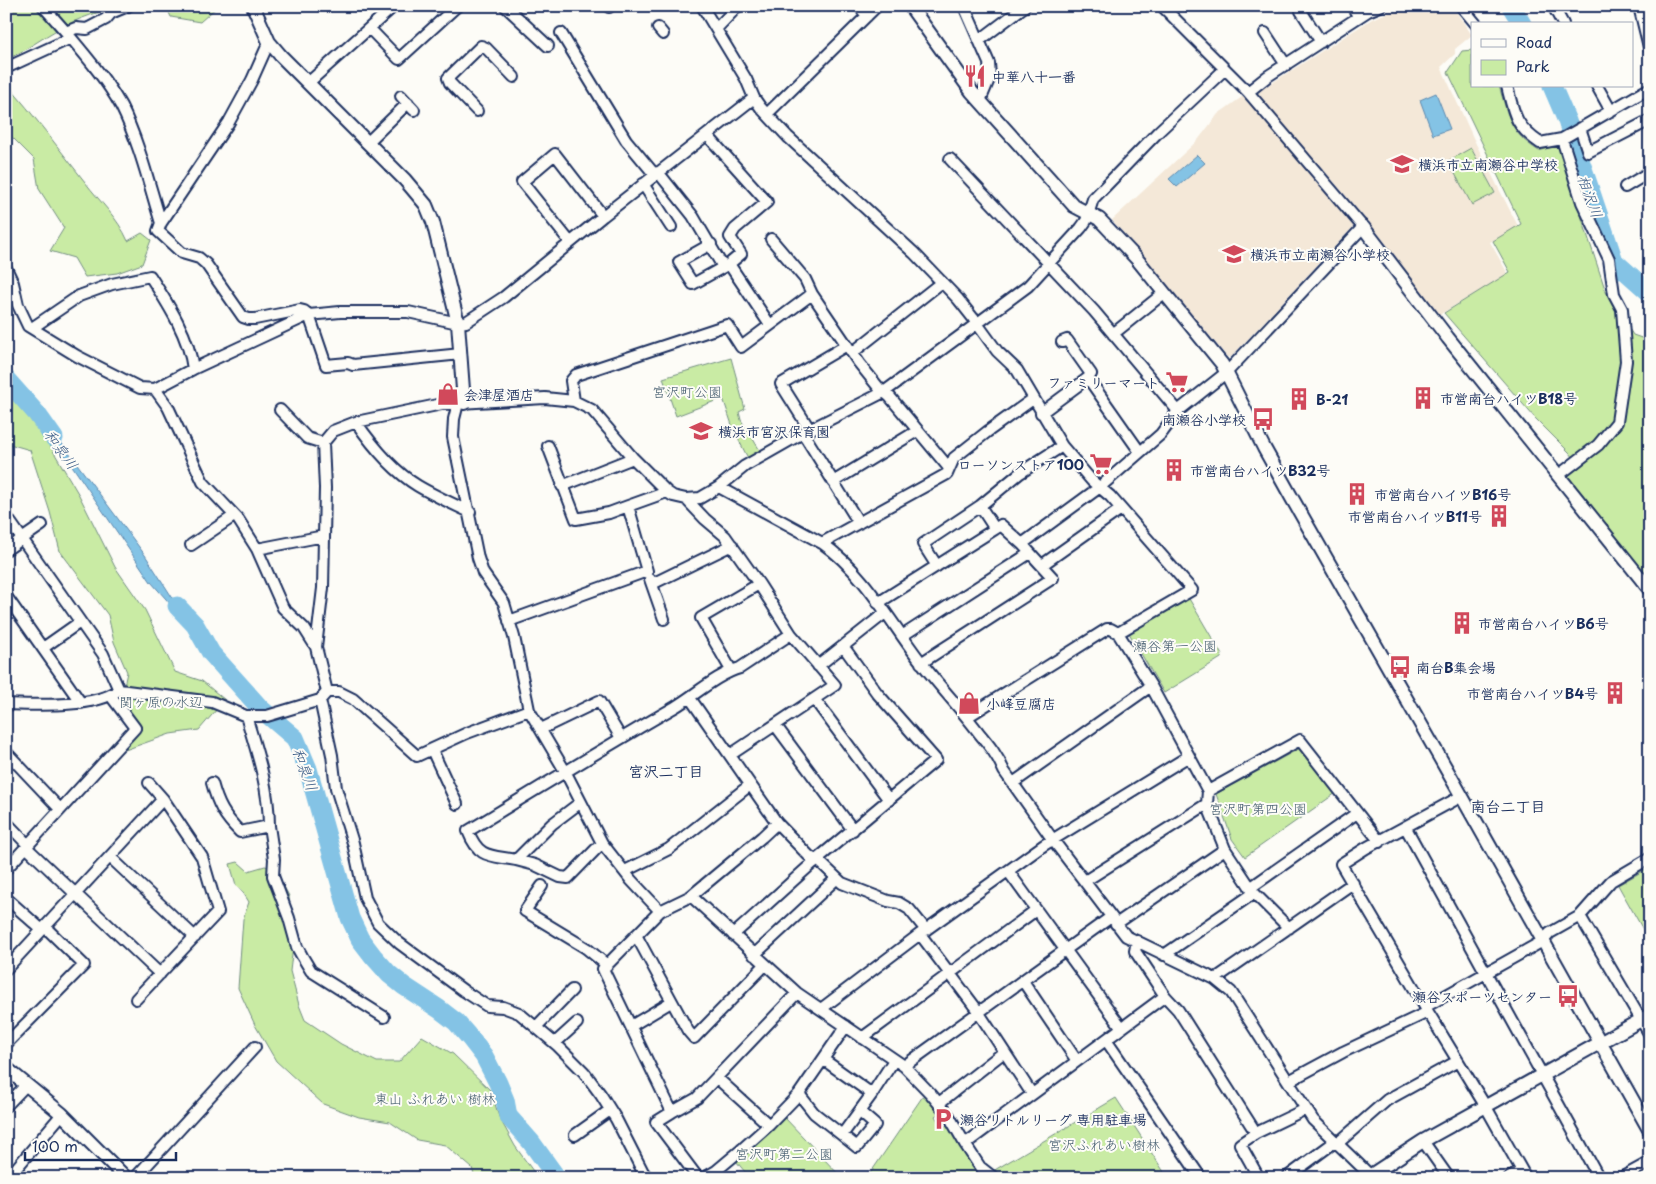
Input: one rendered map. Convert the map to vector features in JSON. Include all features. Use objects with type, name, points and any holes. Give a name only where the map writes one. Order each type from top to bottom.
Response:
[{"type":"street","points":[[43,6],[97,70],[121,107],[133,134],[161,223]]},
{"type":"street","points":[[6,68],[69,35],[76,28],[87,29],[106,19],[111,13],[128,6]]},
{"type":"street","points":[[254,6],[269,42],[405,180],[426,206],[433,222],[458,323],[461,354],[461,403],[454,419],[453,437],[483,574],[504,603],[529,710],[602,843],[660,911]]},
{"type":"street","points":[[308,83],[394,6]]},
{"type":"street","points":[[370,29],[399,59],[457,6]]},
{"type":"street","points":[[505,6],[548,46]]},
{"type":"street","points":[[702,6],[746,79],[754,98],[767,114],[788,137],[908,247],[942,282],[978,323],[997,351],[1016,370],[1062,446],[1092,481],[1121,508],[1192,590],[1118,633]]},
{"type":"street","points":[[716,29],[738,6]]},
{"type":"street","points":[[859,6],[866,16]]},
{"type":"street","points":[[767,114],[877,6]]},
{"type":"street","points":[[910,6],[945,57],[980,101],[1074,206],[1099,220],[1136,258],[1227,372],[1292,500],[1462,796],[1650,1131]]},
{"type":"street","points":[[964,6],[989,63],[990,77],[980,101]]},
{"type":"street","points":[[980,40],[1025,6]]},
{"type":"street","points":[[1162,6],[1248,92],[1363,227],[1437,324],[1650,590]]},
{"type":"street","points":[[1352,6],[1359,17]]},
{"type":"street","points":[[1248,92],[1359,17],[1380,6]]},
{"type":"street","points":[[1461,6],[1474,22]]},
{"type":"street","points":[[1553,6],[1562,22]]},
{"type":"street","points":[[1640,6],[1650,47]]},
{"type":"street","points":[[1301,11],[1321,42]]},
{"type":"street","points":[[1265,32],[1286,66]]},
{"type":"street","points":[[561,33],[626,140],[693,216],[726,266],[770,325]]},
{"type":"street","points":[[269,42],[252,80],[229,122],[161,223],[158,231],[182,253],[198,258],[206,264],[243,318],[255,319],[300,310],[304,311],[309,315],[326,365],[348,363],[353,365],[461,354]]},
{"type":"street","points":[[477,111],[450,83],[448,78],[464,60],[481,46],[486,48],[514,77]]},
{"type":"street","points":[[316,647],[322,588],[324,536],[325,488],[323,443],[333,430],[356,422],[406,411],[461,403],[545,398],[574,401],[592,410],[633,458],[667,492],[673,496],[686,499],[700,498],[719,487],[745,466],[884,392],[1028,286],[1081,228],[1093,199],[1159,131],[1225,69]]},
{"type":"street","points":[[1507,88],[1514,117],[1528,135],[1540,143],[1564,138],[1650,88]]},
{"type":"street","points":[[1598,88],[1611,111]]},
{"type":"street","points":[[6,268],[13,283],[18,306],[28,326],[77,356],[140,388],[155,389],[193,369],[309,315],[340,312],[408,312],[458,323],[466,322],[504,297],[570,242],[754,98]]},
{"type":"street","points":[[367,143],[407,103]]},
{"type":"street","points":[[1578,129],[1588,152],[1650,120]]},
{"type":"street","points":[[707,135],[767,202],[734,229],[730,237],[741,254],[726,266],[693,284],[679,262],[711,244]]},
{"type":"street","points":[[1559,475],[1598,445],[1617,422],[1626,361],[1622,309],[1614,294],[1609,259],[1582,202],[1564,138]]},
{"type":"street","points":[[570,242],[522,182],[555,154],[603,216]]},
{"type":"street","points":[[950,159],[1094,311],[1178,410]]},
{"type":"street","points":[[1625,187],[1650,172]]},
{"type":"street","points":[[643,184],[671,227]]},
{"type":"street","points":[[1022,544],[1100,487],[1161,434],[1178,410],[1227,372],[1363,227]]},
{"type":"street","points":[[771,239],[805,279],[812,294],[879,388],[949,468]]},
{"type":"street","points":[[32,328],[79,296],[112,284],[150,276],[174,316],[191,354],[193,369]]},
{"type":"street","points":[[860,523],[833,482],[781,384],[850,349],[942,282]]},
{"type":"street","points":[[1113,334],[1164,293]]},
{"type":"street","points":[[574,401],[571,381],[576,375],[727,325],[741,347],[812,294]]},
{"type":"street","points":[[1041,413],[1091,374],[1068,340],[1062,342]]},
{"type":"street","points":[[1088,378],[1140,452]]},
{"type":"street","points":[[155,389],[168,406],[203,482],[234,516],[257,549],[283,608],[304,628],[316,647],[328,692]]},
{"type":"street","points":[[822,543],[947,474],[954,458],[1033,399]]},
{"type":"street","points":[[280,410],[307,438],[323,443]]},
{"type":"street","points":[[356,422],[371,442],[401,473],[417,485],[470,512]]},
{"type":"street","points":[[833,482],[918,431]]},
{"type":"street","points":[[548,446],[576,519],[609,513],[667,492]]},
{"type":"street","points":[[938,566],[923,544],[980,506],[1020,473],[1062,446]]},
{"type":"street","points":[[562,486],[633,458]]},
{"type":"street","points":[[719,487],[822,543],[836,553],[853,570],[922,663],[999,758],[1004,771],[1053,840],[1126,936],[1216,979],[1230,992],[1313,1120],[1372,1176],[1423,1142],[1645,1017]]},
{"type":"street","points":[[686,499],[725,536],[759,584],[790,634],[835,685],[730,755]]},
{"type":"street","points":[[628,506],[647,571],[664,619]]},
{"type":"street","points":[[980,506],[994,529]]},
{"type":"street","points":[[1042,565],[1121,508]]},
{"type":"street","points":[[6,516],[102,654],[115,693],[135,728],[6,869]]},
{"type":"street","points":[[192,545],[234,516]]},
{"type":"street","points":[[6,550],[42,524]]},
{"type":"street","points":[[878,603],[1001,525],[1054,578],[922,663]]},
{"type":"street","points":[[257,549],[324,536]]},
{"type":"street","points":[[652,584],[732,546]]},
{"type":"street","points":[[902,636],[1030,553]]},
{"type":"street","points":[[509,621],[647,571]]},
{"type":"street","points":[[731,670],[701,618],[759,584]]},
{"type":"street","points":[[6,596],[82,703]]},
{"type":"street","points":[[818,666],[885,613]]},
{"type":"street","points":[[42,648],[80,622]]},
{"type":"street","points":[[967,717],[1107,629],[1118,633],[1151,686],[1208,791],[1207,804],[1225,849],[1252,890],[1289,928]]},
{"type":"street","points":[[602,843],[568,878],[536,865],[481,853],[473,843],[468,832],[564,771],[690,698],[731,670],[740,668],[790,634]]},
{"type":"street","points":[[733,935],[816,860],[936,760],[877,693],[843,646]]},
{"type":"street","points":[[1013,783],[1151,686]]},
{"type":"street","points":[[6,704],[82,703],[115,693],[212,702],[246,716],[267,716],[320,700],[328,692],[338,692],[353,699],[417,756],[467,733],[529,710]]},
{"type":"street","points":[[690,698],[777,823],[810,857],[821,863],[842,883],[870,895],[899,903],[909,909],[1032,1094]]},
{"type":"street","points":[[320,700],[332,755],[336,788],[353,843],[365,898],[378,923],[399,943],[479,1001],[487,1006],[503,1007],[519,1013],[555,1043],[584,1072],[610,1110],[648,1178]]},
{"type":"street","points":[[815,700],[889,800]]},
{"type":"street","points":[[541,729],[599,702],[620,738]]},
{"type":"street","points":[[246,716],[264,774],[274,859],[273,876],[289,918],[297,946],[311,971],[384,1017]]},
{"type":"street","points":[[776,726],[853,830]]},
{"type":"street","points":[[1208,791],[1300,740],[1380,842]]},
{"type":"street","points":[[432,750],[457,804]]},
{"type":"street","points":[[6,752],[60,809]]},
{"type":"street","points":[[821,1009],[923,932],[1053,840],[1189,756]]},
{"type":"street","points":[[136,999],[218,912],[202,857],[163,799],[149,783]]},
{"type":"street","points":[[212,783],[218,805],[228,821],[240,832],[269,826]]},
{"type":"street","points":[[625,871],[669,849],[750,785]]},
{"type":"street","points":[[1462,796],[1366,848],[1342,864],[1524,1174],[1509,1178]]},
{"type":"street","points":[[7,968],[163,799]]},
{"type":"street","points":[[516,860],[552,824],[581,802]]},
{"type":"street","points":[[1085,881],[1207,804]]},
{"type":"street","points":[[1164,955],[1357,813]]},
{"type":"street","points":[[6,822],[27,846],[160,974]]},
{"type":"street","points":[[672,1112],[603,969],[660,911],[691,896],[777,823]]},
{"type":"street","points":[[1406,828],[1599,1178]]},
{"type":"street","points":[[904,1066],[1065,950],[1114,921],[1225,849]]},
{"type":"street","points":[[110,857],[195,936]]},
{"type":"street","points":[[1288,1081],[1426,1009],[1543,941],[1550,933],[1580,916],[1611,881],[1650,858]]},
{"type":"street","points":[[1008,872],[1122,1028]]},
{"type":"street","points":[[754,955],[836,879]]},
{"type":"street","points":[[1216,979],[1353,883]]},
{"type":"street","points":[[542,886],[525,911],[586,948],[607,965]]},
{"type":"street","points":[[691,896],[797,993],[904,1066],[939,1103],[980,1167],[994,1178]]},
{"type":"street","points":[[6,898],[44,928],[84,965],[6,1044]]},
{"type":"street","points":[[862,1038],[1036,910]]},
{"type":"street","points":[[1580,916],[1645,1017],[1650,1035]]},
{"type":"street","points":[[636,936],[688,1031],[694,1038],[766,965]]},
{"type":"street","points":[[1137,941],[1135,951],[1165,996],[1178,1010],[1256,1133]]},
{"type":"street","points":[[1023,980],[1077,1061]]},
{"type":"street","points":[[536,1027],[572,990]]},
{"type":"street","points":[[698,1178],[656,1122],[697,1098],[797,993]]},
{"type":"street","points":[[965,1144],[1165,996]]},
{"type":"street","points":[[631,1026],[672,1002]]},
{"type":"street","points":[[555,1043],[577,1023]]},
{"type":"street","points":[[704,1178],[716,1171],[769,1125],[799,1094],[846,1026]]},
{"type":"street","points":[[1106,1040],[1201,1178]]},
{"type":"street","points":[[135,1178],[255,1047]]},
{"type":"street","points":[[939,1103],[1004,1052]]},
{"type":"street","points":[[824,1060],[872,1094]]},
{"type":"street","points":[[842,1135],[860,1112],[894,1060]]},
{"type":"street","points":[[1286,1178],[1337,1142],[1387,1100],[1458,1061]]},
{"type":"street","points":[[6,1068],[62,1114],[126,1178]]},
{"type":"street","points":[[717,1078],[769,1125]]},
{"type":"street","points":[[6,1106],[26,1084]]},
{"type":"street","points":[[799,1094],[814,1113],[857,1147],[875,1125],[860,1112]]},
{"type":"street","points":[[1259,1178],[1240,1144],[1256,1133],[1306,1109]]},
{"type":"street","points":[[574,1135],[610,1110]]},
{"type":"street","points":[[8,1178],[62,1114]]},
{"type":"street","points":[[1423,1142],[1449,1178]]},
{"type":"street","points":[[1621,1178],[1650,1162]]},
{"type":"shaded area","name":"横浜市立南瀬谷中学校","points":[[1404,6],[1452,6],[1471,36],[1455,49],[1455,54],[1441,67],[1476,144],[1519,228],[1490,242],[1508,274],[1439,315],[1384,241],[1256,95],[1256,93],[1372,19]]},
{"type":"shaded area","name":"横浜市立南瀬谷小学校","points":[[1242,97],[1247,97],[1355,225],[1231,357],[1227,357],[1112,220],[1198,140],[1218,114]]},
{"type":"green space","points":[[6,6],[119,6],[67,24],[6,60]]},
{"type":"green space","points":[[166,6],[218,6],[200,22],[171,17]]},
{"type":"green space","points":[[1471,50],[1471,88],[1500,88],[1508,116],[1516,131],[1529,144],[1539,151],[1558,145],[1606,292],[1633,335],[1650,341],[1650,579],[1568,476],[1581,466],[1535,418],[1444,313],[1510,272],[1493,241],[1521,224],[1448,72],[1462,51]]},
{"type":"green space","points":[[6,83],[114,217],[128,241],[142,233],[151,240],[142,264],[117,273],[85,277],[74,258],[50,251],[64,228],[39,189],[34,159],[6,131]]},
{"type":"green space","points":[[1471,148],[1495,193],[1472,205],[1448,161]]},
{"type":"green space","name":"宮沢町公園","points":[[731,358],[745,409],[739,412],[741,420],[761,452],[749,460],[734,431],[723,398],[676,416],[663,378]]},
{"type":"green space","name":"関ヶ原の水辺","points":[[6,390],[45,437],[79,495],[115,567],[145,610],[175,672],[202,681],[225,700],[199,730],[170,734],[125,750],[139,727],[121,700],[127,672],[114,642],[108,615],[60,551],[50,512],[30,450],[6,443]]},
{"type":"green space","name":"瀬谷第一公園","points":[[1188,597],[1222,655],[1221,658],[1164,693],[1129,633]]},
{"type":"green space","name":"宮沢町第四公園","points":[[1304,746],[1336,793],[1245,857],[1232,839],[1216,794]]},
{"type":"green space","name":"東山 ふれあい 樹林","points":[[238,862],[248,871],[265,866],[274,868],[289,896],[293,947],[290,971],[305,1020],[341,1044],[377,1062],[399,1062],[422,1036],[453,1054],[491,1091],[499,1117],[515,1146],[538,1178],[475,1178],[472,1168],[445,1145],[417,1140],[390,1122],[359,1117],[323,1104],[276,1061],[255,1025],[238,988],[243,919],[249,902],[236,885],[230,864]]},
{"type":"green space","points":[[1650,867],[1650,942],[1618,885]]},
{"type":"green space","points":[[925,1093],[942,1111],[935,1116],[942,1128],[950,1123],[987,1178],[867,1178]]},
{"type":"green space","name":"宮沢ふれあい樹林","points":[[1116,1098],[1164,1172],[1159,1178],[1003,1178],[993,1171]]},
{"type":"green space","name":"宮沢町第二公園","points":[[785,1118],[842,1178],[750,1178],[736,1161]]},
{"type":"water","points":[[1436,93],[1450,129],[1433,135],[1420,100]]},
{"type":"water","points":[[1197,155],[1205,163],[1177,187],[1169,179]]},
{"type":"water","points":[[37,414],[63,445],[145,555],[172,597],[192,618],[195,625],[180,615],[151,582]]},
{"type":"waterway","name":"相沢川","points":[[1511,6],[1521,22]]},
{"type":"waterway","name":"相沢川","points":[[1553,88],[1567,121],[1614,261],[1650,293]]},
{"type":"waterway","name":"和泉川","points":[[6,379],[37,414],[54,438]]},
{"type":"waterway","name":"和泉川","points":[[177,606],[195,625],[211,653],[261,709],[295,738],[308,769],[350,918],[360,939],[389,974],[456,1022],[470,1038],[484,1056],[498,1083],[505,1100],[508,1116],[531,1142],[557,1178]]},
{"type":"place","name":"中華八十一番","points":[[975,76]]},
{"type":"place","name":"横浜市立南瀬谷中学校","points":[[1402,164]]},
{"type":"place","name":"横浜市立南瀬谷小学校","points":[[1234,254]]},
{"type":"place","name":"ファミリーマート","points":[[1177,382]]},
{"type":"place","name":"会津屋酒店","points":[[448,394]]},
{"type":"place","name":"市営南台ハイツB18号","points":[[1423,398]]},
{"type":"place","name":"B-21","points":[[1299,399]]},
{"type":"place","name":"南瀬谷小学校","points":[[1263,419]]},
{"type":"place","name":"横浜市宮沢保育園","points":[[701,431]]},
{"type":"place","name":"ローソンストア100","points":[[1101,464]]},
{"type":"place","name":"市営南台ハイツB32号","points":[[1174,470]]},
{"type":"place","name":"市営南台ハイツB16号","points":[[1357,494]]},
{"type":"place","name":"市営南台ハイツB11号","points":[[1499,516]]},
{"type":"place","name":"市営南台ハイツB6号","points":[[1462,623]]},
{"type":"place","name":"南台B集会場","points":[[1400,667]]},
{"type":"place","name":"市営南台ハイツB4号","points":[[1615,693]]},
{"type":"place","name":"小峰豆腐店","points":[[969,703]]},
{"type":"place","name":"瀬谷スポーツセンター","points":[[1568,996]]},
{"type":"place","name":"瀬谷リトルリーグ 専用駐車場","points":[[943,1119]]},
{"type":"district","name":"宮沢二丁目","points":[[666,770]]},
{"type":"district","name":"南台二丁目","points":[[1508,805]]}]
